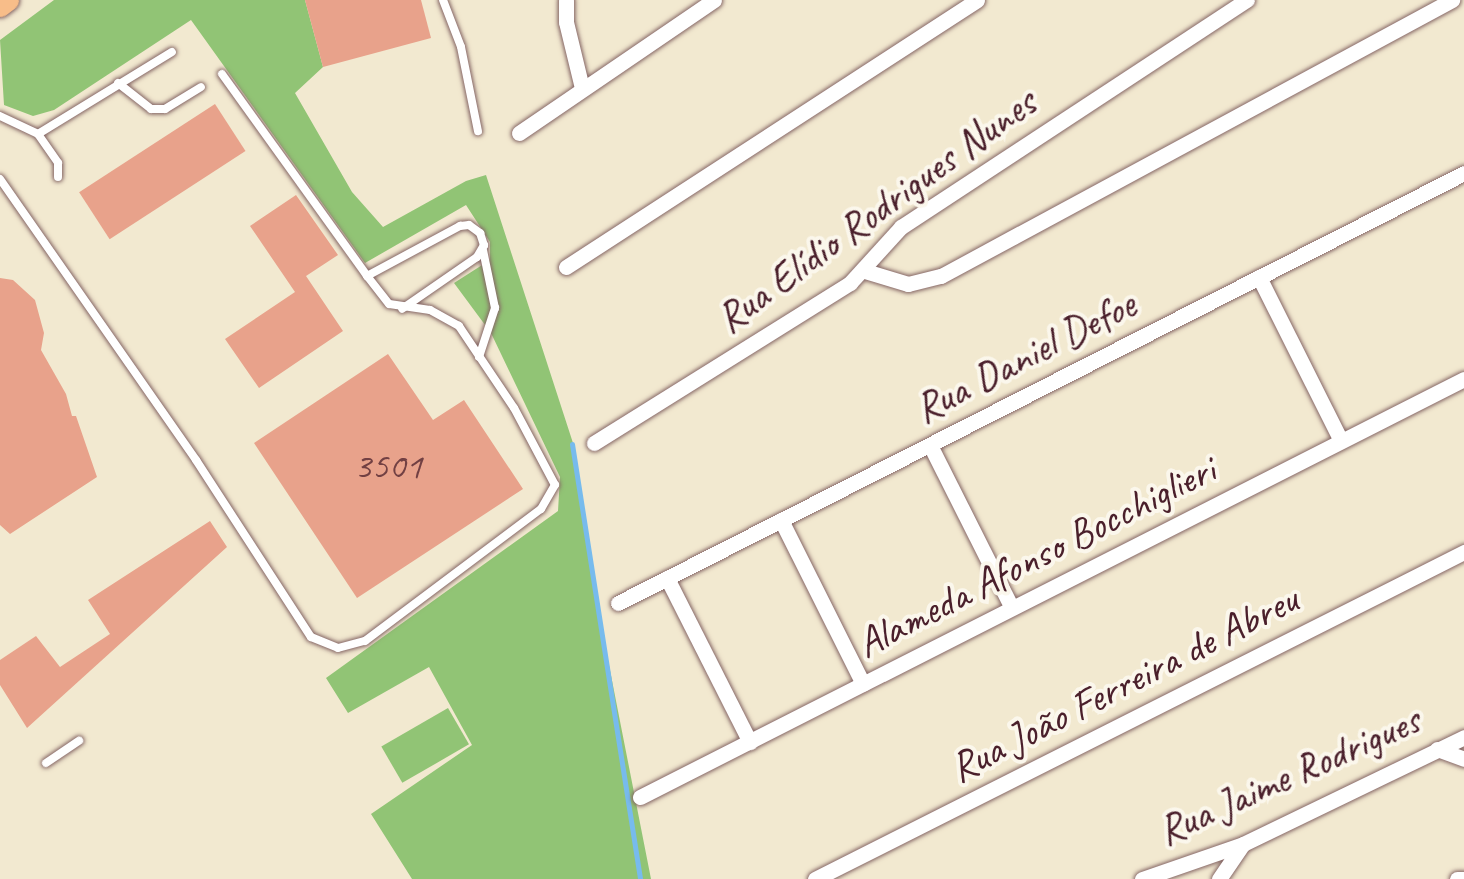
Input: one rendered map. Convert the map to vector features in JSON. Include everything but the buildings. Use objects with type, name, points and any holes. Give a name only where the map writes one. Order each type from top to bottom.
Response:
[{"type":"main road","points":[[0,6],[8,0]]},
{"type":"street","points":[[566,0],[566,22],[582,88]]},
{"type":"street","points":[[519,133],[714,0]]},
{"type":"street","points":[[566,267],[977,0]]},
{"type":"street","name":"Rua Elídio Rodrigues Nunes","points":[[594,443],[865,271],[901,227],[1247,0]]},
{"type":"street","points":[[865,271],[908,284],[941,276],[1452,0]]},
{"type":"street","name":"Rua Daniel Defoe","points":[[618,603],[1464,174]]},
{"type":"street","points":[[1259,277],[1340,442]]},
{"type":"street","name":"Alameda Afonso Bocchiglieri","points":[[640,797],[1464,380]]},
{"type":"street","points":[[930,444],[1012,608]]},
{"type":"street","points":[[781,520],[863,684]]},
{"type":"street","name":"Rua João Ferreira de Abreu","points":[[815,879],[1464,552]]},
{"type":"street","points":[[667,578],[750,742]]},
{"type":"street","name":"Rua Jaime Rodrigues","points":[[1144,879],[1243,844],[1464,736]]},
{"type":"street","points":[[1438,749],[1464,758]]},
{"type":"street","points":[[1219,879],[1243,844]]},
{"type":"lane","points":[[443,0],[461,47],[478,131]]},
{"type":"lane","points":[[38,134],[172,52]]},
{"type":"lane","points":[[0,180],[196,460],[311,637],[338,648],[364,641],[549,502],[555,478],[459,326],[430,310],[402,309],[389,304],[222,74]]},
{"type":"lane","points":[[118,83],[138,102],[165,110],[201,87]]},
{"type":"lane","points":[[0,117],[38,134],[58,164],[58,177]]},
{"type":"lane","points":[[0,117],[4,127],[0,129]]},
{"type":"lane","points":[[367,276],[460,226],[476,228],[484,240],[496,308],[480,357]]},
{"type":"lane","points":[[402,309],[477,258],[483,249]]},
{"type":"lane","points":[[46,763],[79,741]]},
{"type":"green space","points":[[54,0],[305,0],[323,67],[295,93],[352,192],[383,227],[466,181],[486,175],[573,443],[607,655],[651,879],[412,879],[371,814],[472,745],[429,667],[348,713],[326,678],[558,511],[560,477],[491,333],[454,283],[490,260],[490,242],[466,205],[365,263],[191,20],[54,110],[33,116],[4,105],[0,40]]},
{"type":"green space","points":[[448,708],[469,744],[402,783],[381,747]]},
{"type":"waterway","points":[[572,444],[640,879]]}]
